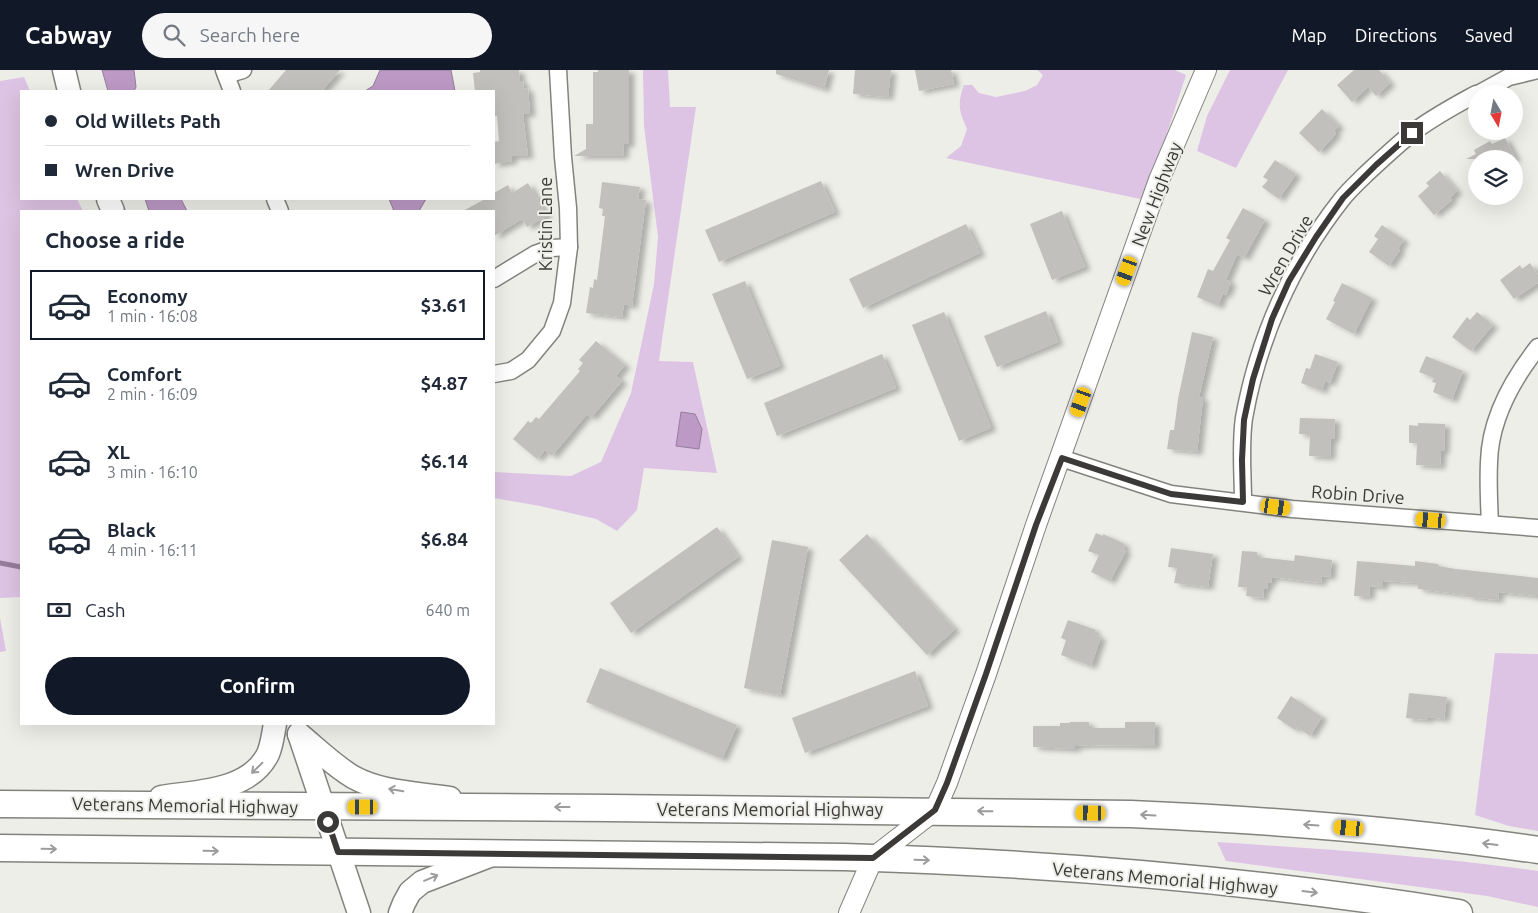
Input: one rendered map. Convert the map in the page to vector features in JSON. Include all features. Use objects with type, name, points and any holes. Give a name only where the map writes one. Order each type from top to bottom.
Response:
[{"type":"highway","name":"Veterans Memorial Highway","points":[[0,804],[1071,812],[1196,817],[1380,831],[1538,850]]},
{"type":"highway","name":"Veterans Memorial Highway","points":[[0,848],[873,858],[1039,866],[1162,876],[1346,896],[1459,913]]},
{"type":"main road","points":[[64,70],[69,90]]},
{"type":"main road","points":[[109,804],[217,788],[238,782],[258,768],[267,756],[275,725]]},
{"type":"main road","points":[[297,729],[359,913]]},
{"type":"main road","points":[[297,729],[342,770],[368,784],[408,792],[513,807]]},
{"type":"main road","points":[[400,913],[410,892],[422,882],[496,854]]},
{"type":"street","points":[[232,90],[225,73],[243,70]]},
{"type":"street","name":"Kristin Lane","points":[[495,374],[511,371],[528,360],[552,331],[562,303],[569,247],[558,70]]},
{"type":"street","name":"New Highway","points":[[849,913],[873,858],[935,810],[947,783],[1036,525],[1062,458],[1159,180],[1206,70]]},
{"type":"street","name":"Wren Drive","points":[[1494,85],[1509,77],[1538,70]]},
{"type":"street","name":"Wren Drive","points":[[1243,502],[1242,460],[1244,420],[1256,370],[1272,319],[1289,281],[1343,198],[1412,133],[1468,99]]},
{"type":"street","points":[[495,278],[535,254],[552,248],[569,247]]},
{"type":"street","points":[[1490,524],[1489,461],[1493,431],[1504,400],[1522,367],[1538,347]]},
{"type":"street","name":"Robin Drive","points":[[1062,458],[1171,494],[1292,509],[1538,528]]},
{"type":"shaded area","points":[[102,70],[134,70],[136,87],[134,90],[108,90]]},
{"type":"shaded area","points":[[380,70],[451,70],[455,90],[367,90],[373,86]]},
{"type":"shaded area","points":[[643,70],[668,70],[670,107],[696,107],[659,361],[693,362],[717,473],[644,468],[637,510],[617,531],[596,519],[495,498],[495,472],[571,476],[601,462],[631,393],[654,284],[658,237],[644,126]]},
{"type":"shaded area","points":[[1037,70],[1175,70],[1186,75],[1145,200],[946,158],[961,146],[967,129],[960,107],[960,97],[964,85],[972,85],[979,93],[996,97],[1025,91],[1037,85],[1043,75]]},
{"type":"shaded area","points":[[1230,70],[1288,70],[1236,168],[1197,151],[1207,116]]},
{"type":"shaded area","points":[[24,77],[30,90],[20,90],[20,200],[78,200],[82,210],[20,210],[20,597],[0,598],[0,81]]},
{"type":"shaded area","points":[[145,200],[182,200],[186,210],[149,210]]},
{"type":"shaded area","points":[[389,200],[425,200],[420,210],[394,210]]},
{"type":"shaded area","points":[[681,412],[695,414],[702,429],[699,449],[676,446]]},
{"type":"shaded area","points":[[0,618],[6,651],[0,652]]},
{"type":"shaded area","points":[[1495,653],[1538,654],[1538,831],[1509,826],[1475,815]]},
{"type":"shaded area","points":[[1217,842],[1418,857],[1538,871],[1538,907],[1487,896],[1226,861]]},
{"type":"building","points":[[286,70],[340,70],[323,90],[269,90]]},
{"type":"building","points":[[480,70],[519,70],[520,81],[523,81],[524,89],[528,88],[530,114],[523,114],[528,156],[512,156],[512,161],[495,164],[495,142],[499,141],[497,116],[495,116],[495,90],[475,90],[473,73],[480,72]]},
{"type":"building","points":[[598,70],[629,70],[629,144],[624,144],[623,156],[574,156],[586,149],[586,124],[593,124],[593,72],[598,72]]},
{"type":"building","points":[[776,70],[829,70],[824,89],[776,74]]},
{"type":"building","points":[[855,70],[891,70],[888,97],[853,94]]},
{"type":"building","points":[[915,70],[951,70],[954,84],[919,91]]},
{"type":"building","points":[[1354,70],[1379,70],[1390,83],[1376,96],[1368,87],[1352,102],[1337,85]]},
{"type":"building","points":[[1322,109],[1339,126],[1334,131],[1336,134],[1319,152],[1299,133]]},
{"type":"building","points":[[1506,140],[1511,150],[1474,150],[1490,141],[1492,144]]},
{"type":"building","points":[[1275,160],[1296,174],[1279,199],[1262,187],[1268,180],[1263,177]]},
{"type":"building","points":[[1440,171],[1457,191],[1450,198],[1452,200],[1434,215],[1418,196],[1429,186],[1426,183]]},
{"type":"building","points":[[821,181],[835,212],[719,262],[705,230]]},
{"type":"building","points":[[602,182],[640,187],[638,199],[646,200],[632,306],[624,304],[622,317],[586,313],[590,287],[593,288],[594,279],[597,280],[605,216],[602,216],[603,209],[599,208]]},
{"type":"building","points":[[528,183],[547,216],[527,227],[522,219],[495,235],[495,210],[465,210],[483,200],[495,200],[495,192],[508,185],[512,193]]},
{"type":"building","points":[[1243,208],[1265,220],[1244,258],[1237,254],[1226,280],[1231,282],[1226,295],[1223,293],[1218,306],[1197,297],[1208,269],[1213,271],[1230,240],[1226,238]]},
{"type":"building","points":[[1062,211],[1085,267],[1052,280],[1030,224]]},
{"type":"building","points":[[966,224],[980,253],[863,308],[849,279]]},
{"type":"building","points":[[1382,225],[1404,240],[1398,248],[1400,250],[1389,266],[1369,252],[1378,239],[1374,236]]},
{"type":"building","points":[[1530,263],[1538,275],[1538,283],[1514,299],[1500,280],[1520,265],[1522,269]]},
{"type":"building","points":[[745,281],[780,366],[747,379],[712,294]]},
{"type":"building","points":[[1342,283],[1372,298],[1354,334],[1326,319]]},
{"type":"building","points":[[1046,311],[1058,342],[997,367],[984,336]]},
{"type":"building","points":[[944,312],[991,428],[959,441],[912,325]]},
{"type":"building","points":[[1477,312],[1493,325],[1471,351],[1452,337],[1467,317],[1470,320]]},
{"type":"building","points":[[1192,332],[1213,337],[1199,397],[1203,398],[1197,452],[1167,449],[1170,430],[1174,430],[1178,399]]},
{"type":"building","points":[[596,341],[625,365],[616,376],[622,381],[591,418],[587,414],[552,456],[545,450],[537,459],[513,439],[528,421],[531,423],[536,417],[539,419],[580,371],[578,369],[583,363],[579,360]]},
{"type":"building","points":[[882,354],[896,388],[777,436],[764,403]]},
{"type":"building","points":[[1315,354],[1338,362],[1330,383],[1325,381],[1322,391],[1301,383],[1306,368],[1310,369]]},
{"type":"building","points":[[1426,356],[1463,371],[1452,400],[1433,392],[1436,383],[1432,382],[1434,378],[1419,372]]},
{"type":"building","points":[[1300,418],[1335,419],[1334,439],[1331,439],[1330,457],[1309,456],[1310,435],[1299,434]]},
{"type":"building","points":[[1418,423],[1445,424],[1444,451],[1441,451],[1440,466],[1416,465],[1417,443],[1409,443],[1409,425],[1418,426]]},
{"type":"building","points":[[717,527],[738,557],[631,633],[610,603]]},
{"type":"building","points":[[1096,533],[1103,536],[1103,534],[1125,544],[1123,549],[1126,551],[1110,581],[1091,572],[1099,555],[1088,551]]},
{"type":"building","points":[[867,534],[955,629],[927,655],[839,560]]},
{"type":"building","points":[[772,540],[808,547],[780,695],[744,688]]},
{"type":"building","points":[[1171,548],[1213,554],[1208,587],[1174,583],[1177,568],[1168,567]]},
{"type":"building","points":[[1242,551],[1257,552],[1257,557],[1294,561],[1295,555],[1332,560],[1330,577],[1322,576],[1321,583],[1272,577],[1271,583],[1268,582],[1267,589],[1264,589],[1263,598],[1246,596],[1247,587],[1238,587]]},
{"type":"building","points":[[1357,561],[1415,566],[1415,561],[1456,569],[1538,578],[1538,596],[1499,592],[1498,600],[1418,589],[1418,583],[1383,581],[1383,587],[1370,586],[1369,597],[1354,596]]},
{"type":"building","points":[[1068,620],[1096,630],[1094,634],[1101,637],[1091,666],[1061,655],[1066,640],[1061,638]]},
{"type":"building","points":[[600,668],[737,725],[722,759],[586,702]]},
{"type":"building","points":[[915,671],[928,706],[805,753],[792,718]]},
{"type":"building","points":[[1409,693],[1447,697],[1444,719],[1428,717],[1428,720],[1406,718]]},
{"type":"building","points":[[1291,696],[1322,717],[1310,736],[1297,727],[1295,730],[1277,718]]},
{"type":"building","points":[[1089,722],[1089,728],[1125,728],[1125,722],[1155,722],[1155,746],[1089,745],[1075,746],[1075,749],[1033,747],[1033,726],[1060,726],[1060,723]]},
{"type":"waterway","points":[[0,563],[20,567]]},
{"type":"route","points":[[328,822],[338,852],[873,858],[935,810],[947,783],[1036,525],[1062,458],[1171,494],[1243,502],[1242,460],[1244,420],[1253,379],[1272,319],[1289,281],[1343,198],[1412,133]]}]
